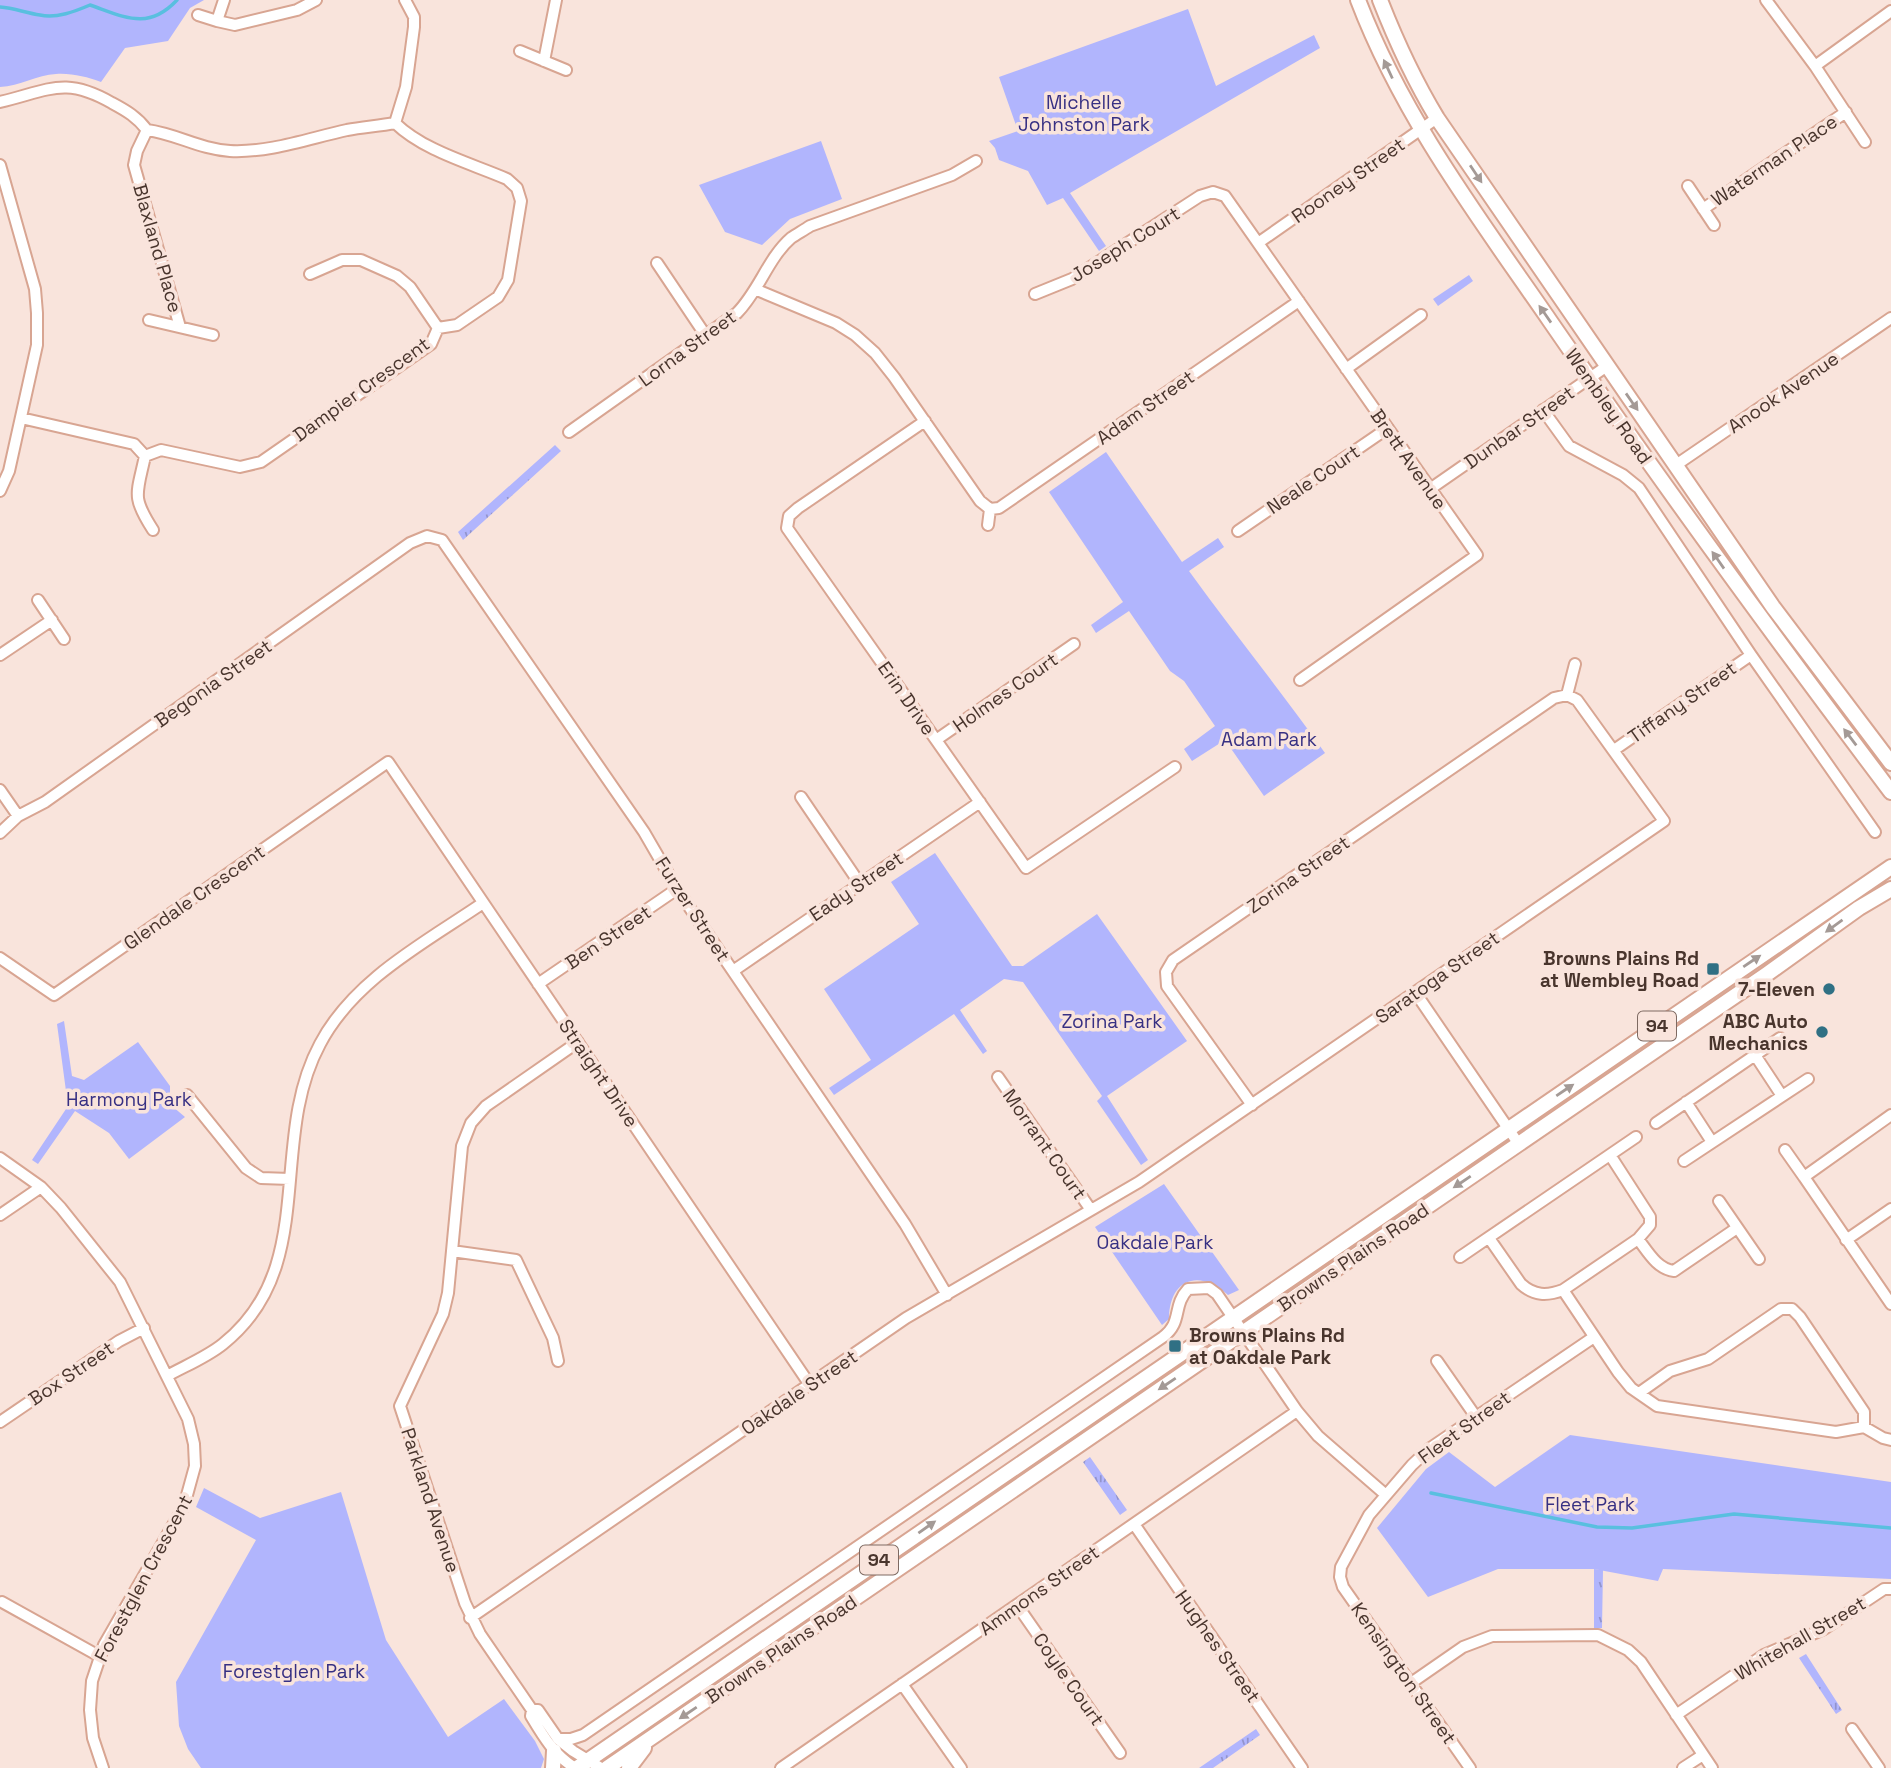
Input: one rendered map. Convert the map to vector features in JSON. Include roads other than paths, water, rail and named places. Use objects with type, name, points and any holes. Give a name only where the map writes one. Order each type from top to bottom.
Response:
[{"type":"main road","name":"Wembley Road","points":[[1358,0],[1397,89],[1420,129],[1589,379],[1758,616],[1891,792]]},
{"type":"main road","name":"Wembley Road","points":[[1380,0],[1416,82],[1437,118],[1773,607],[1891,763]]},
{"type":"main road","points":[[1889,871],[1891,855]]},
{"type":"main road","name":"Browns Plains Road","points":[[585,1766],[1508,1128],[1889,871]]},
{"type":"main road","name":"Browns Plains Road","points":[[607,1768],[1891,889]]},
{"type":"main road","points":[[629,1768],[656,1734]]},
{"type":"main road","points":[[553,1768],[556,1745]]},
{"type":"street","points":[[218,21],[224,0]]},
{"type":"street","points":[[198,15],[234,26],[297,10],[316,0]]},
{"type":"street","points":[[0,112],[0,101],[58,87],[74,86],[90,90],[136,116],[147,130],[165,132],[194,145],[211,149],[252,151],[357,128],[395,123],[406,87],[414,27],[414,17],[405,0]]},
{"type":"street","points":[[544,61],[556,0]]},
{"type":"street","points":[[1766,0],[1866,142]]},
{"type":"street","points":[[1815,66],[1891,12]]},
{"type":"street","points":[[520,51],[566,70]]},
{"type":"street","name":"Waterman Place","points":[[1703,209],[1846,112]]},
{"type":"street","name":"Rooney Street","points":[[1258,243],[1437,118]]},
{"type":"street","name":"Dampier Crescent","points":[[145,456],[161,450],[240,467],[261,462],[430,344],[438,328],[457,326],[498,298],[508,281],[521,201],[517,188],[507,179],[408,136],[395,123]]},
{"type":"street","name":"Blaxland Place","points":[[147,130],[134,165],[180,327]]},
{"type":"street","name":"Lorna Street","points":[[569,432],[737,313],[757,290],[778,253],[790,239],[810,226],[952,176],[976,161]]},
{"type":"street","points":[[0,165],[35,289],[37,313],[37,345],[9,471],[0,491]]},
{"type":"street","name":"Waterman Place","points":[[1688,186],[1714,225]]},
{"type":"street","name":"Brett Avenue","points":[[1213,192],[1225,195],[1477,555],[1300,680]]},
{"type":"street","name":"Joseph Court","points":[[1035,294],[1072,279],[1200,196],[1213,192]]},
{"type":"street","points":[[310,274],[342,260],[361,260],[397,276],[410,287],[438,328]]},
{"type":"street","points":[[657,264],[706,336]]},
{"type":"street","points":[[757,290],[836,323],[855,335],[875,354],[980,501],[990,509],[988,525]]},
{"type":"street","name":"Adam Street","points":[[990,509],[999,508],[1298,301]]},
{"type":"street","points":[[1346,369],[1421,315]]},
{"type":"street","name":"Anook Avenue","points":[[1676,465],[1891,318]]},
{"type":"street","name":"Blaxland Place","points":[[149,320],[213,335]]},
{"type":"street","name":"Dunbar Street","points":[[1430,489],[1607,366]]},
{"type":"street","name":"Wembley Road","points":[[1544,410],[1569,446],[1623,475],[1639,488],[1751,655],[1875,832]]},
{"type":"street","points":[[21,418],[134,444],[145,456],[136,497],[138,508],[153,530]]},
{"type":"street","name":"Erin Drive","points":[[925,421],[798,508],[789,516],[787,528],[1026,868],[1175,767]]},
{"type":"street","name":"Neale Court","points":[[1238,531],[1388,428]]},
{"type":"street","name":"Begonia Street","points":[[0,833],[18,816],[45,802],[410,543],[427,536]]},
{"type":"street","name":"Furzer Street","points":[[427,536],[442,540],[451,551],[644,832],[677,889],[905,1224],[947,1295]]},
{"type":"street","points":[[38,600],[64,639]]},
{"type":"street","points":[[0,655],[52,620]]},
{"type":"street","name":"Holmes Court","points":[[936,740],[1074,644]]},
{"type":"street","name":"Tiffany Street","points":[[1614,750],[1751,655]]},
{"type":"street","points":[[1575,664],[1567,695],[1577,699],[1614,750]]},
{"type":"street","name":"Zorina Street","points":[[1252,1105],[1167,985],[1166,972],[1173,960],[1554,698],[1567,695]]},
{"type":"street","name":"Saratoga Street","points":[[1139,1182],[1664,821],[1614,750]]},
{"type":"street","name":"Straight Drive","points":[[388,762],[810,1385]]},
{"type":"street","name":"Glendale Crescent","points":[[0,958],[54,995],[388,762]]},
{"type":"street","points":[[0,790],[18,816]]},
{"type":"street","points":[[801,797],[860,884]]},
{"type":"street","name":"Eady Street","points":[[733,971],[980,802]]},
{"type":"street","name":"Ben Street","points":[[538,984],[677,889]]},
{"type":"street","points":[[167,1376],[223,1345],[266,1293],[278,1265],[284,1238],[296,1112],[305,1078],[320,1043],[358,993],[386,969],[483,903]]},
{"type":"street","points":[[1415,992],[1518,1143]]},
{"type":"street","points":[[1656,1122],[1780,1038]]},
{"type":"street","name":"Parkland Avenue","points":[[578,1042],[486,1106],[471,1123],[462,1146],[449,1293],[443,1314],[400,1406],[470,1618],[532,1710],[531,1716],[556,1745],[585,1766]]},
{"type":"street","points":[[1755,1055],[1782,1096]]},
{"type":"street","name":"Morrant Court","points":[[998,1077],[1091,1210]]},
{"type":"street","points":[[1684,1161],[1808,1079]]},
{"type":"street","points":[[187,1095],[246,1168],[261,1178],[290,1179]]},
{"type":"street","points":[[1686,1102],[1712,1142]]},
{"type":"street","points":[[1804,1177],[1891,1115]]},
{"type":"street","points":[[1460,1257],[1636,1137]]},
{"type":"street","points":[[1785,1150],[1891,1304]]},
{"type":"street","points":[[1489,1237],[1521,1284],[1540,1295],[1563,1290],[1638,1239],[1650,1225],[1650,1217],[1610,1154]]},
{"type":"street","name":"Forestglen Crescent","points":[[0,1157],[41,1186],[120,1282],[188,1419],[194,1444],[195,1466],[184,1506],[99,1656],[92,1681],[90,1710],[93,1738],[103,1768]]},
{"type":"street","name":"Oakdale Street","points":[[470,1618],[906,1318],[1139,1182]]},
{"type":"street","points":[[0,1215],[41,1186]]},
{"type":"street","points":[[1719,1201],[1759,1259]]},
{"type":"street","points":[[1846,1240],[1891,1209]]},
{"type":"street","points":[[1638,1239],[1659,1265],[1665,1270],[1674,1270],[1737,1228]]},
{"type":"street","points":[[452,1251],[516,1260],[553,1338],[558,1361]]},
{"type":"street","points":[[556,1745],[593,1728],[1163,1337],[1174,1327],[1180,1298],[1188,1289],[1209,1287],[1217,1294],[1297,1411],[1318,1436],[1386,1495]]},
{"type":"street","points":[[1563,1290],[1618,1372],[1657,1406],[1836,1432],[1864,1427],[1891,1440]]},
{"type":"street","points":[[1639,1393],[1670,1371],[1708,1359],[1781,1309],[1792,1309],[1864,1412],[1864,1427]]},
{"type":"street","name":"Box Street","points":[[0,1422],[119,1341],[144,1328]]},
{"type":"street","name":"Fleet Street","points":[[1340,1577],[1342,1567],[1368,1515],[1429,1449],[1594,1337]]},
{"type":"street","points":[[1437,1361],[1476,1417]]},
{"type":"street","name":"Ammons Street","points":[[785,1767],[1297,1411]]},
{"type":"street","name":"Hughes Street","points":[[1134,1524],[1302,1768]]},
{"type":"street","name":"Kensington Street","points":[[1340,1577],[1343,1587],[1470,1768]]},
{"type":"street","name":"Whitehall Street","points":[[1676,1715],[1764,1655],[1825,1629],[1891,1588]]},
{"type":"street","points":[[2,1602],[99,1656]]},
{"type":"street","name":"Coyle Court","points":[[1017,1605],[1120,1753]]},
{"type":"street","points":[[1411,1683],[1463,1647],[1492,1636],[1598,1635],[1628,1650],[1641,1662],[1712,1768]]},
{"type":"street","points":[[902,1684],[961,1768]]},
{"type":"street","points":[[1852,1729],[1879,1768]]},
{"type":"street","name":"Parkland Avenue","points":[[556,1745],[573,1751],[585,1766]]},
{"type":"street","points":[[1683,1768],[1703,1755]]},
{"type":"waterway","points":[[0,7],[53,16],[90,5],[136,19],[156,16],[177,0]]},
{"type":"waterway","points":[[1431,1493],[1597,1527],[1632,1528],[1734,1514],[1891,1528]]},
{"type":"place","name":"Browns Plains Rd at Wembley Road","points":[[1713,969]]},
{"type":"place","name":"7-Eleven","points":[[1829,989]]},
{"type":"place","name":"ABC Auto Mechanics","points":[[1822,1032]]},
{"type":"place","name":"Browns Plains Rd at Oakdale Park","points":[[1175,1346]]},
{"type":"park label","name":"Michelle Johnston Park","points":[[1084,113]]},
{"type":"park label","name":"Adam Park","points":[[1269,739]]},
{"type":"park label","name":"Zorina Park","points":[[1112,1021]]},
{"type":"park label","name":"Harmony Park","points":[[129,1099]]},
{"type":"park label","name":"Oakdale Park","points":[[1155,1242]]},
{"type":"park label","name":"Fleet Park","points":[[1590,1504]]},
{"type":"park label","name":"Forestglen Park","points":[[294,1671]]}]
